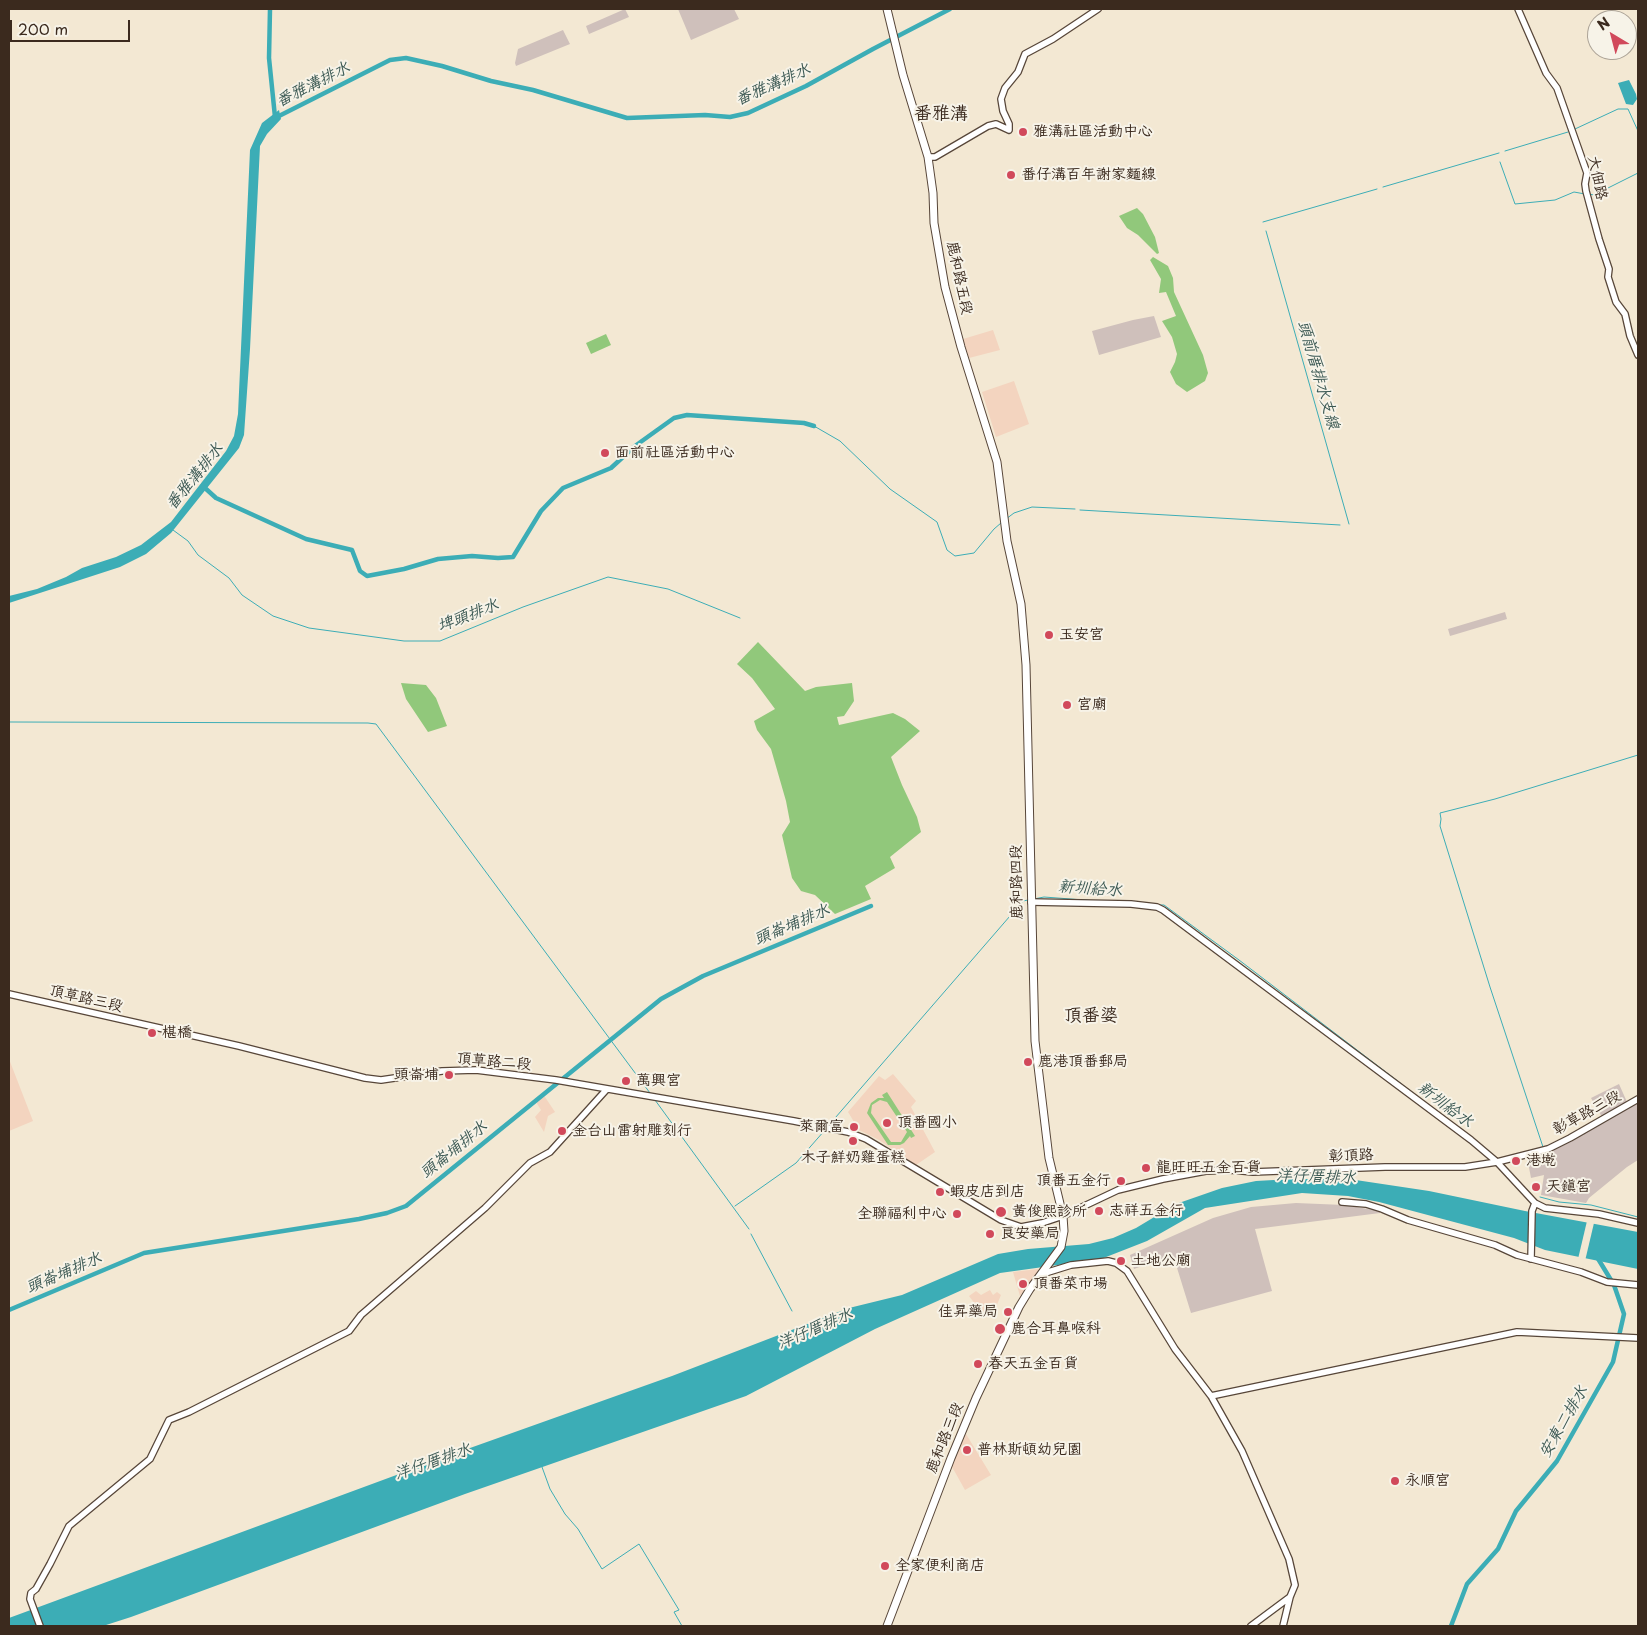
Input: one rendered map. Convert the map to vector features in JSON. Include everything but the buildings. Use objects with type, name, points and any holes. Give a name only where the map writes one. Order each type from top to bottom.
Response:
[{"type":"main road","name":"鹿和路五段","points":[[887,9],[908,91],[928,157],[933,193],[934,223],[945,286],[961,347],[997,462],[1004,520]]},
{"type":"main road","name":"鹿和路四段","points":[[1004,520],[1021,604],[1026,641],[1036,1049],[1049,1158],[1063,1216],[1064,1231],[1062,1241]]},
{"type":"main road","name":"鹿和路三段","points":[[887,1626],[976,1398],[1019,1307],[1058,1252],[1062,1241]]},
{"type":"street","points":[[928,157],[935,157],[988,126],[996,124],[1008,130],[1009,124],[1003,111],[1001,99],[1005,88],[1018,72],[1025,54],[1053,39],[1098,9]]},
{"type":"street","name":"大佃路","points":[[1518,9],[1546,73],[1557,88],[1586,173],[1586,191],[1608,269],[1608,277],[1616,302],[1625,314],[1630,336],[1638,355]]},
{"type":"street","points":[[1031,902],[1131,904],[1157,907],[1163,910],[1499,1161],[1535,1203],[1546,1208],[1599,1214],[1638,1223]]},
{"type":"street","name":"頂草路三段","points":[[9,994],[158,1028]]},
{"type":"street","name":"頂草路二段","points":[[158,1028],[239,1046],[365,1078],[381,1080],[442,1071],[476,1070],[556,1080],[831,1128]]},
{"type":"street","points":[[40,1626],[30,1598],[31,1593],[36,1589],[69,1526],[150,1459],[169,1420],[189,1412],[349,1330],[361,1315],[485,1208],[530,1163],[550,1152],[607,1089]]},
{"type":"street","name":"彰草路三段","points":[[1548,1149],[1638,1099]]},
{"type":"street","name":"彰頂路","points":[[831,1128],[856,1134],[866,1139],[1001,1220],[1021,1227],[1063,1216],[1118,1190],[1163,1179],[1206,1172],[1465,1167],[1548,1149]]},
{"type":"street","points":[[1342,1202],[1366,1204],[1408,1220],[1495,1245],[1517,1255],[1581,1272],[1607,1282],[1638,1285]]},
{"type":"street","points":[[1531,1259],[1532,1211],[1535,1203]]},
{"type":"street","points":[[1044,1271],[1071,1265],[1108,1261],[1116,1263],[1127,1271],[1174,1349],[1211,1396],[1242,1451],[1289,1558],[1295,1584],[1283,1626]]},
{"type":"street","points":[[1211,1396],[1517,1332],[1638,1338]]},
{"type":"street","points":[[1251,1626],[1290,1597]]},
{"type":"shaded area","points":[[625,9],[629,17],[589,34],[586,26]]},
{"type":"shaded area","points":[[678,9],[734,9],[739,19],[691,40]]},
{"type":"shaded area","points":[[563,30],[570,44],[516,66],[518,49]]},
{"type":"shaded area","points":[[1154,316],[1161,337],[1099,355],[1092,331]]},
{"type":"shaded area","points":[[993,330],[1000,350],[969,358],[963,339]]},
{"type":"shaded area","points":[[1014,381],[1029,424],[996,437],[982,392]]},
{"type":"shaded area","points":[[1505,612],[1507,619],[1450,636],[1448,629]]},
{"type":"shaded area","points":[[9,1059],[33,1121],[9,1131]]},
{"type":"shaded area","name":"頂番國小","points":[[893,1074],[916,1101],[911,1107],[935,1152],[916,1165],[879,1140],[859,1130],[848,1112],[879,1076],[885,1080]]},
{"type":"shaded area","points":[[1619,1084],[1627,1102],[1602,1117],[1591,1098]]},
{"type":"shaded area","points":[[543,1094],[555,1112],[548,1116],[544,1132],[535,1117],[541,1110],[536,1102]]},
{"type":"shaded area","points":[[1638,1098],[1638,1160],[1589,1198],[1586,1203],[1541,1195],[1544,1175],[1531,1178],[1527,1157],[1548,1149]]},
{"type":"shaded area","points":[[1296,1203],[1344,1205],[1380,1211],[1380,1213],[1255,1229],[1272,1291],[1191,1313],[1173,1255],[1134,1269],[1130,1255],[1213,1218],[1251,1207]]},
{"type":"shaded area","name":"頂番菜市場","points":[[1038,1269],[1038,1271],[1020,1296],[1013,1272]]},
{"type":"shaded area","points":[[990,1290],[993,1295],[997,1292],[1001,1295],[996,1307],[985,1317],[969,1296],[976,1291],[981,1295]]},
{"type":"shaded area","name":"普林斯頓幼兒園","points":[[966,1434],[991,1475],[965,1490],[951,1465]]},
{"type":"green space","points":[[1137,208],[1143,214],[1155,237],[1159,253],[1157,254],[1138,235],[1127,228],[1119,216]]},
{"type":"green space","points":[[1153,257],[1168,266],[1173,278],[1174,292],[1203,355],[1208,373],[1205,381],[1187,392],[1176,384],[1170,372],[1177,354],[1172,337],[1162,321],[1176,316],[1166,292],[1159,293],[1161,279],[1150,260]]},
{"type":"green space","points":[[606,334],[611,345],[591,354],[586,343]]},
{"type":"green space","points":[[758,642],[805,691],[816,687],[852,683],[854,701],[844,716],[837,717],[839,725],[893,713],[905,719],[920,731],[891,757],[917,817],[921,832],[890,857],[895,868],[865,886],[871,899],[835,914],[815,895],[801,891],[792,878],[782,835],[790,822],[786,801],[771,749],[757,730],[754,721],[775,709],[752,678],[737,664]]},
{"type":"green space","points":[[401,683],[426,685],[436,698],[447,726],[428,732],[406,699]]},
{"type":"green space","points":[[887,1092],[915,1136],[911,1138],[910,1136],[900,1145],[888,1145],[867,1113],[871,1103],[878,1098],[884,1098],[882,1095]],"holes":[[[880,1100],[887,1102],[907,1132],[901,1142],[891,1142],[871,1113],[872,1105]]]},
{"type":"water","points":[[1629,80],[1637,99],[1633,105],[1626,104],[1618,83]]},
{"type":"water","points":[[279,110],[281,119],[267,134],[260,146],[250,349],[244,435],[239,448],[171,533],[146,554],[120,567],[9,603],[9,596],[37,589],[82,568],[116,557],[141,545],[171,522],[226,451],[234,436],[238,414],[250,150],[262,123]]},
{"type":"water","name":"洋仔厝排水","points":[[1349,1179],[1429,1191],[1638,1232],[1638,1269],[1545,1250],[1514,1238],[1379,1202],[1348,1196],[1302,1193],[1205,1208],[1147,1241],[1101,1259],[1000,1273],[875,1329],[746,1396],[465,1494],[131,1617],[103,1626],[9,1626],[9,1618],[456,1453],[672,1376],[849,1308],[902,1295],[998,1254],[1028,1249],[1089,1244],[1113,1238],[1136,1228],[1176,1204],[1222,1188],[1256,1181]]},
{"type":"pier","points":[[1587,1221],[1594,1223],[1585,1261],[1578,1259]]},
{"type":"waterway","points":[[270,9],[269,58],[275,117]]},
{"type":"waterway","name":"番雅溝排水","points":[[277,117],[390,60],[406,58],[442,66],[491,81],[533,90],[627,118],[705,115],[730,117],[748,113],[806,86],[950,9]]},
{"type":"waterway","name":"頭前厝排水支線","points":[[1575,129],[1618,109],[1628,109],[1638,131]]},
{"type":"waterway","name":"頭前厝排水支線","points":[[1505,151],[1568,132]]},
{"type":"waterway","name":"頭前厝排水支線","points":[[1383,187],[1499,153]]},
{"type":"waterway","points":[[1500,162],[1515,204],[1555,200],[1574,192],[1585,194]]},
{"type":"waterway","points":[[1589,194],[1594,195],[1638,173]]},
{"type":"waterway","name":"頭前厝排水支線","points":[[1263,222],[1377,189]]},
{"type":"waterway","name":"頭前厝排水支線","points":[[1266,231],[1349,524]]},
{"type":"waterway","points":[[205,488],[216,498],[306,539],[352,550],[360,571],[367,576],[404,569],[438,559],[472,556],[513,557],[541,511],[563,488],[611,468],[635,446],[674,418],[687,415],[804,423],[814,426]]},
{"type":"waterway","name":"頭前厝排水支線","points":[[814,426],[840,441],[890,489],[937,522],[947,550],[955,556],[974,553],[1001,523]]},
{"type":"waterway","name":"頭前厝排水支線","points":[[1006,519],[1014,513],[1032,507],[1075,509]]},
{"type":"waterway","name":"頭前厝排水支線","points":[[1080,510],[1340,525]]},
{"type":"waterway","name":"埤頭排水","points":[[173,530],[188,541],[198,555],[229,578],[242,595],[273,616],[309,628],[404,641],[440,641],[523,607],[608,577],[668,589],[740,618]]},
{"type":"waterway","points":[[9,722],[376,724],[650,1093]]},
{"type":"waterway","points":[[1543,1147],[1490,987],[1440,826],[1440,813],[1495,799],[1638,755]]},
{"type":"waterway","name":"新圳給水","points":[[1034,899],[1044,897],[1097,901]]},
{"type":"waterway","name":"新圳給水","points":[[829,1125],[1023,901],[1028,900]]},
{"type":"waterway","name":"新圳給水","points":[[1159,905],[1164,905],[1239,960],[1454,1124]]},
{"type":"waterway","name":"頭崙埔排水","points":[[9,1310],[144,1253],[359,1219],[387,1213],[406,1206],[661,999],[703,976],[871,906]]},
{"type":"waterway","points":[[655,1100],[749,1229]]},
{"type":"waterway","name":"新圳給水","points":[[735,1206],[796,1163],[825,1130]]},
{"type":"waterway","points":[[1540,1197],[1559,1202],[1591,1205],[1638,1217]]},
{"type":"waterway","points":[[751,1234],[792,1311]]},
{"type":"waterway","name":"安東二排水","points":[[1451,1626],[1467,1584],[1498,1549],[1516,1511],[1557,1461],[1613,1362],[1624,1314],[1614,1285],[1597,1257]]},
{"type":"waterway","points":[[542,1467],[550,1489],[565,1514],[578,1529],[602,1569],[639,1544],[679,1610],[674,1612],[682,1626]]},
{"type":"place","name":"雅溝社區活動中心","points":[[1023,132]]},
{"type":"place","name":"番仔溝百年謝家麵線","points":[[1011,175]]},
{"type":"place","name":"面前社區活動中心","points":[[605,453]]},
{"type":"place","name":"玉安宮","points":[[1049,635]]},
{"type":"place","name":"宮廟","points":[[1067,705]]},
{"type":"place","name":"椹橋","points":[[152,1033]]},
{"type":"place","name":"鹿港頂番郵局","points":[[1028,1062]]},
{"type":"place","name":"頭崙埔","points":[[449,1075]]},
{"type":"place","name":"萬興宮","points":[[626,1081]]},
{"type":"place","name":"頂番國小","points":[[887,1123]]},
{"type":"place","name":"萊爾富","points":[[854,1127]]},
{"type":"place","name":"金台山雷射雕刻行","points":[[562,1131]]},
{"type":"place","name":"木子鮮奶雞蛋糕","points":[[853,1141]]},
{"type":"place","name":"港墘","points":[[1516,1161]]},
{"type":"place","name":"龍旺旺五金百貨","points":[[1146,1168]]},
{"type":"place","name":"頂番五金行","points":[[1121,1181]]},
{"type":"place","name":"天鎮宮","points":[[1536,1187]]},
{"type":"place","name":"蝦皮店到店","points":[[940,1192]]},
{"type":"place","name":"志祥五金行","points":[[1099,1211]]},
{"type":"place","name":"黃俊熙診所","points":[[1001,1212]]},
{"type":"place","name":"全聯福利中心","points":[[957,1214]]},
{"type":"place","name":"良安藥局","points":[[990,1234]]},
{"type":"place","name":"土地公廟","points":[[1121,1261]]},
{"type":"place","name":"頂番菜市場","points":[[1023,1284]]},
{"type":"place","name":"佳昇藥局","points":[[1008,1312]]},
{"type":"place","name":"鹿合耳鼻喉科","points":[[1000,1329]]},
{"type":"place","name":"春天五金百貨","points":[[978,1364]]},
{"type":"place","name":"普林斯頓幼兒園","points":[[967,1450]]},
{"type":"place","name":"永順宮","points":[[1395,1481]]},
{"type":"place","name":"全家便利商店","points":[[885,1566]]},
{"type":"district","name":"番雅溝","points":[[941,114]]},
{"type":"district","name":"頂番婆","points":[[1091,1016]]}]
